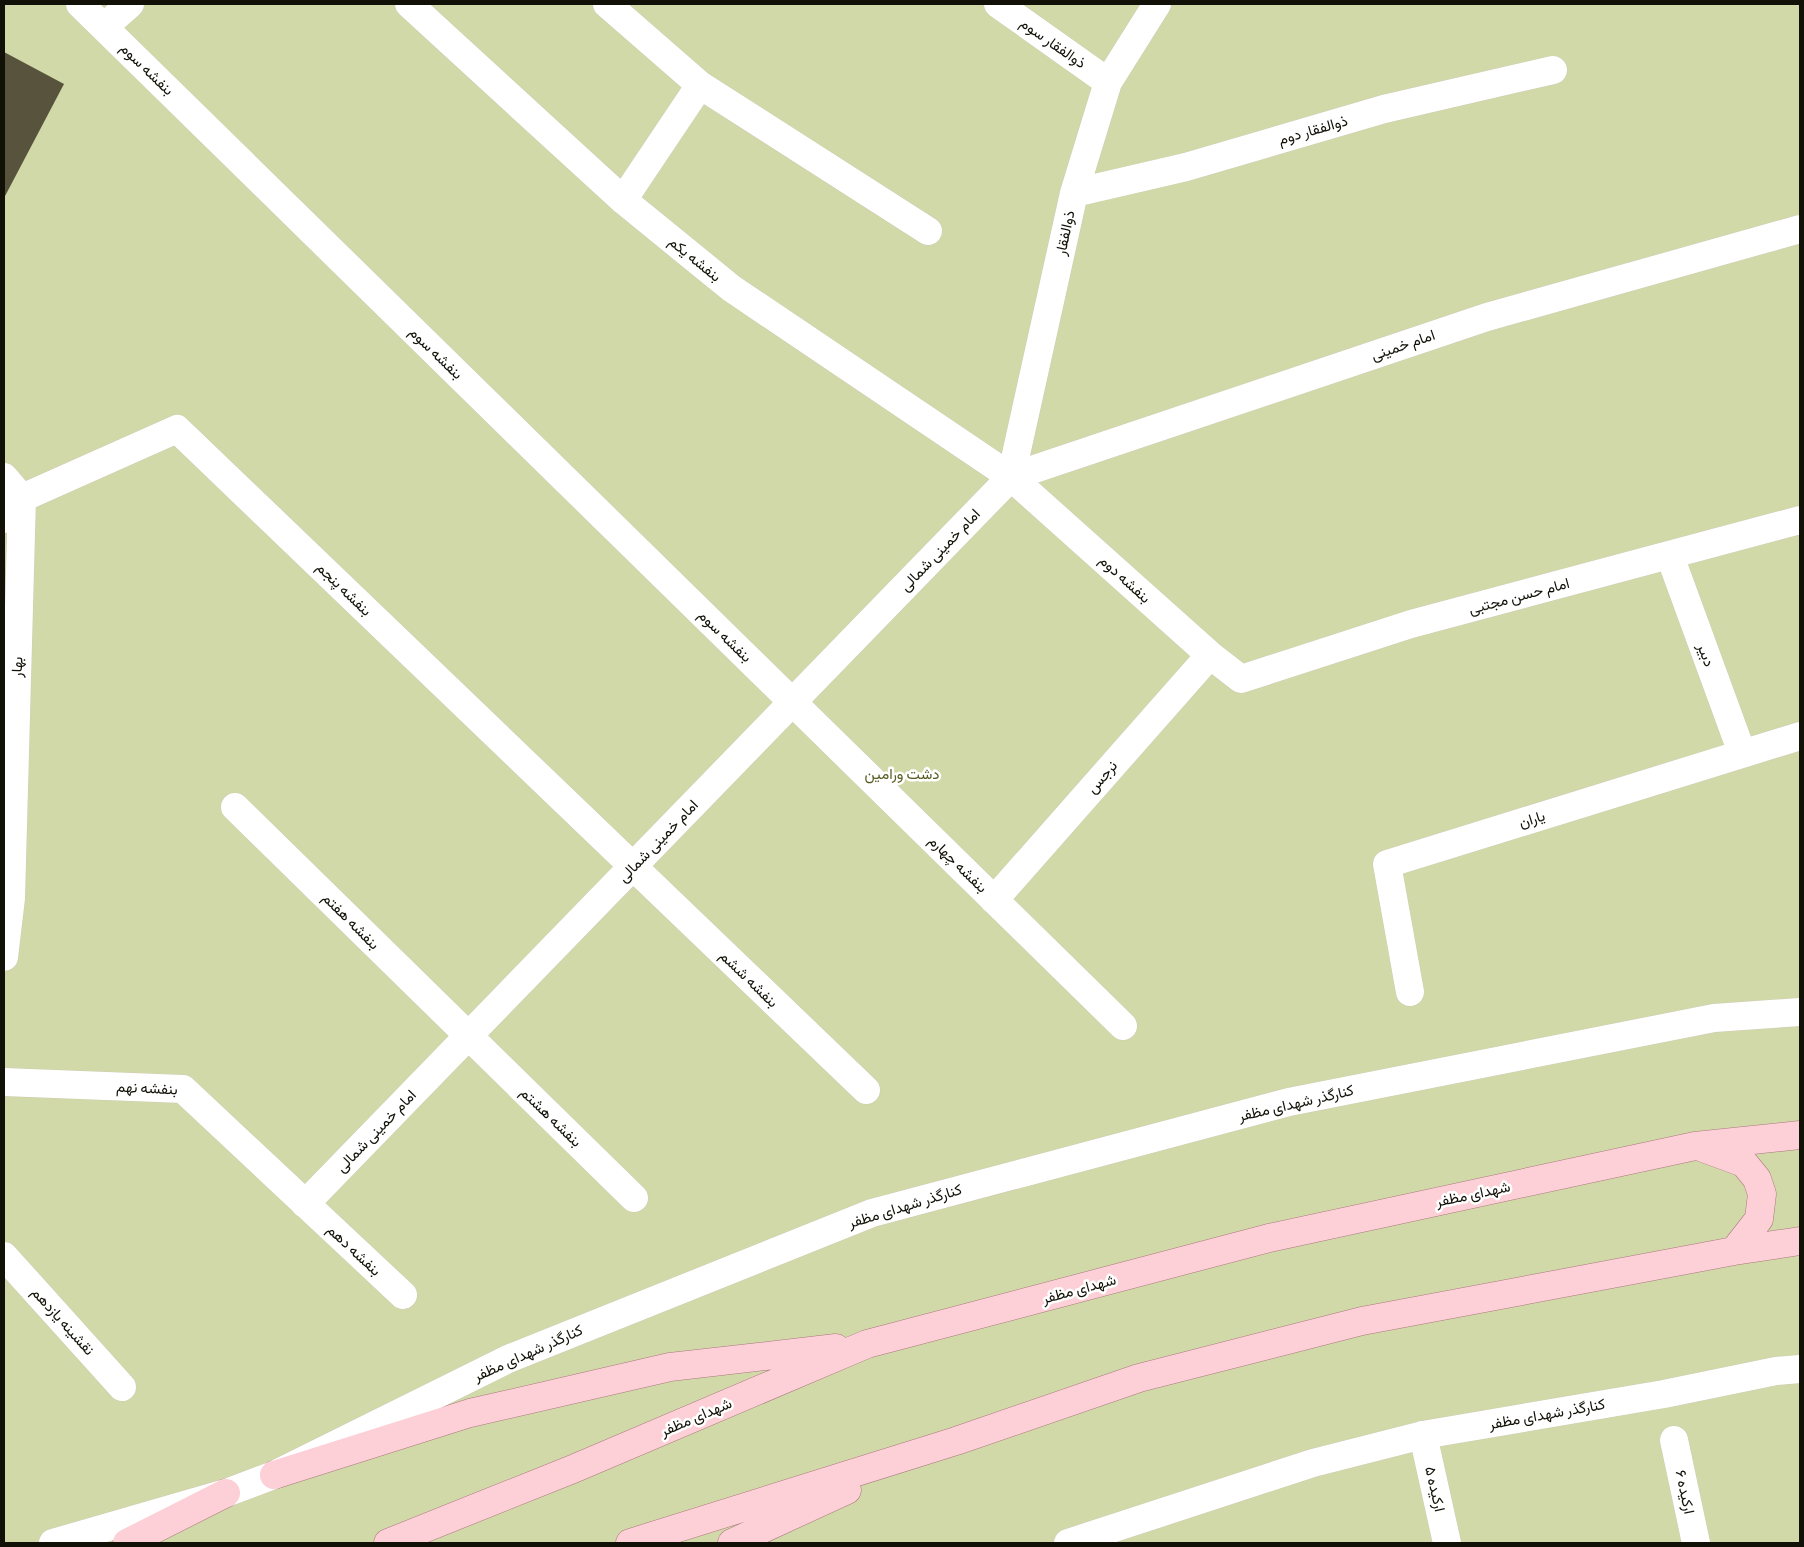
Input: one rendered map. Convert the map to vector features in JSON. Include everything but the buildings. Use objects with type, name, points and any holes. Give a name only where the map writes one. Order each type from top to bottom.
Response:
[{"type":"main road","name":"شهدای مظفر","points":[[388,1543],[573,1469],[867,1344],[1269,1238],[1695,1146],[1800,1134]]},
{"type":"main road","points":[[1695,1146],[1744,1163],[1757,1179],[1762,1194],[1759,1219],[1734,1251]]},
{"type":"main road","points":[[630,1543],[956,1441],[1139,1378],[1362,1321],[1734,1251],[1800,1241]]},
{"type":"main road","points":[[274,1475],[470,1413],[670,1367],[867,1344]]},
{"type":"main road","points":[[732,1543],[956,1441]]},
{"type":"main road","points":[[127,1543],[226,1493]]},
{"type":"street","name":"بنفشه سوم","points":[[80,4],[792,702]]},
{"type":"street","points":[[104,27],[130,4]]},
{"type":"street","name":"بنفشه یکم","points":[[409,4],[623,200],[731,288],[1011,478]]},
{"type":"street","points":[[606,4],[700,85],[928,231]]},
{"type":"street","name":"ذوالفقار سوم","points":[[998,4],[1108,82]]},
{"type":"street","name":"ذوالفقار","points":[[1011,478],[1074,193],[1108,82],[1157,4]]},
{"type":"street","name":"ذوالفقار دوم","points":[[1074,193],[1186,167],[1384,109],[1553,70]]},
{"type":"street","points":[[623,200],[700,85]]},
{"type":"street","name":"امام خمینی","points":[[1011,478],[1487,317],[1800,229]]},
{"type":"street","name":"بنفشه پنجم","points":[[22,498],[178,429],[632,867]]},
{"type":"street","points":[[4,477],[22,498],[4,519]]},
{"type":"street","name":"امام خمینی شمالی","points":[[305,1204],[1011,478]]},
{"type":"street","name":"بنفشه دوم","points":[[1011,478],[1210,655],[1241,679]]},
{"type":"street","name":"بهار","points":[[4,956],[11,898],[22,498]]},
{"type":"street","name":"امام حسن مجتبی","points":[[1241,679],[1411,624],[1800,520]]},
{"type":"street","name":"دبیر","points":[[1670,556],[1742,753]]},
{"type":"street","name":"نرجس","points":[[994,900],[1210,655]]},
{"type":"street","name":"بنفشه چهارم","points":[[792,702],[1123,1026]]},
{"type":"street","name":"یاران","points":[[1410,992],[1387,864],[1800,736]]},
{"type":"street","name":"بنفشه هفتم","points":[[235,807],[468,1036]]},
{"type":"street","name":"بنفشه ششم","points":[[632,867],[866,1090]]},
{"type":"street","name":"کنارگذر شهدای مظفر","points":[[53,1543],[226,1493],[274,1475],[508,1359],[872,1212],[1289,1102],[1714,1018],[1800,1012]]},
{"type":"street","name":"بنفشه هشتم","points":[[468,1036],[634,1198]]},
{"type":"street","name":"بنفشه نهم","points":[[4,1082],[183,1089],[305,1204]]},
{"type":"street","name":"بنفشه دهم","points":[[305,1204],[402,1295]]},
{"type":"street","name":"نقشینه یازدهم","points":[[4,1256],[122,1387]]},
{"type":"street","name":"کنارگذر شهدای مظفر","points":[[1068,1543],[1313,1463],[1423,1435],[1664,1394],[1776,1371],[1800,1369]]},
{"type":"street","name":"ارکیده ۵","points":[[1423,1435],[1448,1543]]},
{"type":"street","name":"ارکیده ۶","points":[[1674,1440],[1696,1543]]},
{"type":"green space","name":"دشت ورامین","points":[[4,4],[1800,4],[1800,1543],[4,1543]]}]
